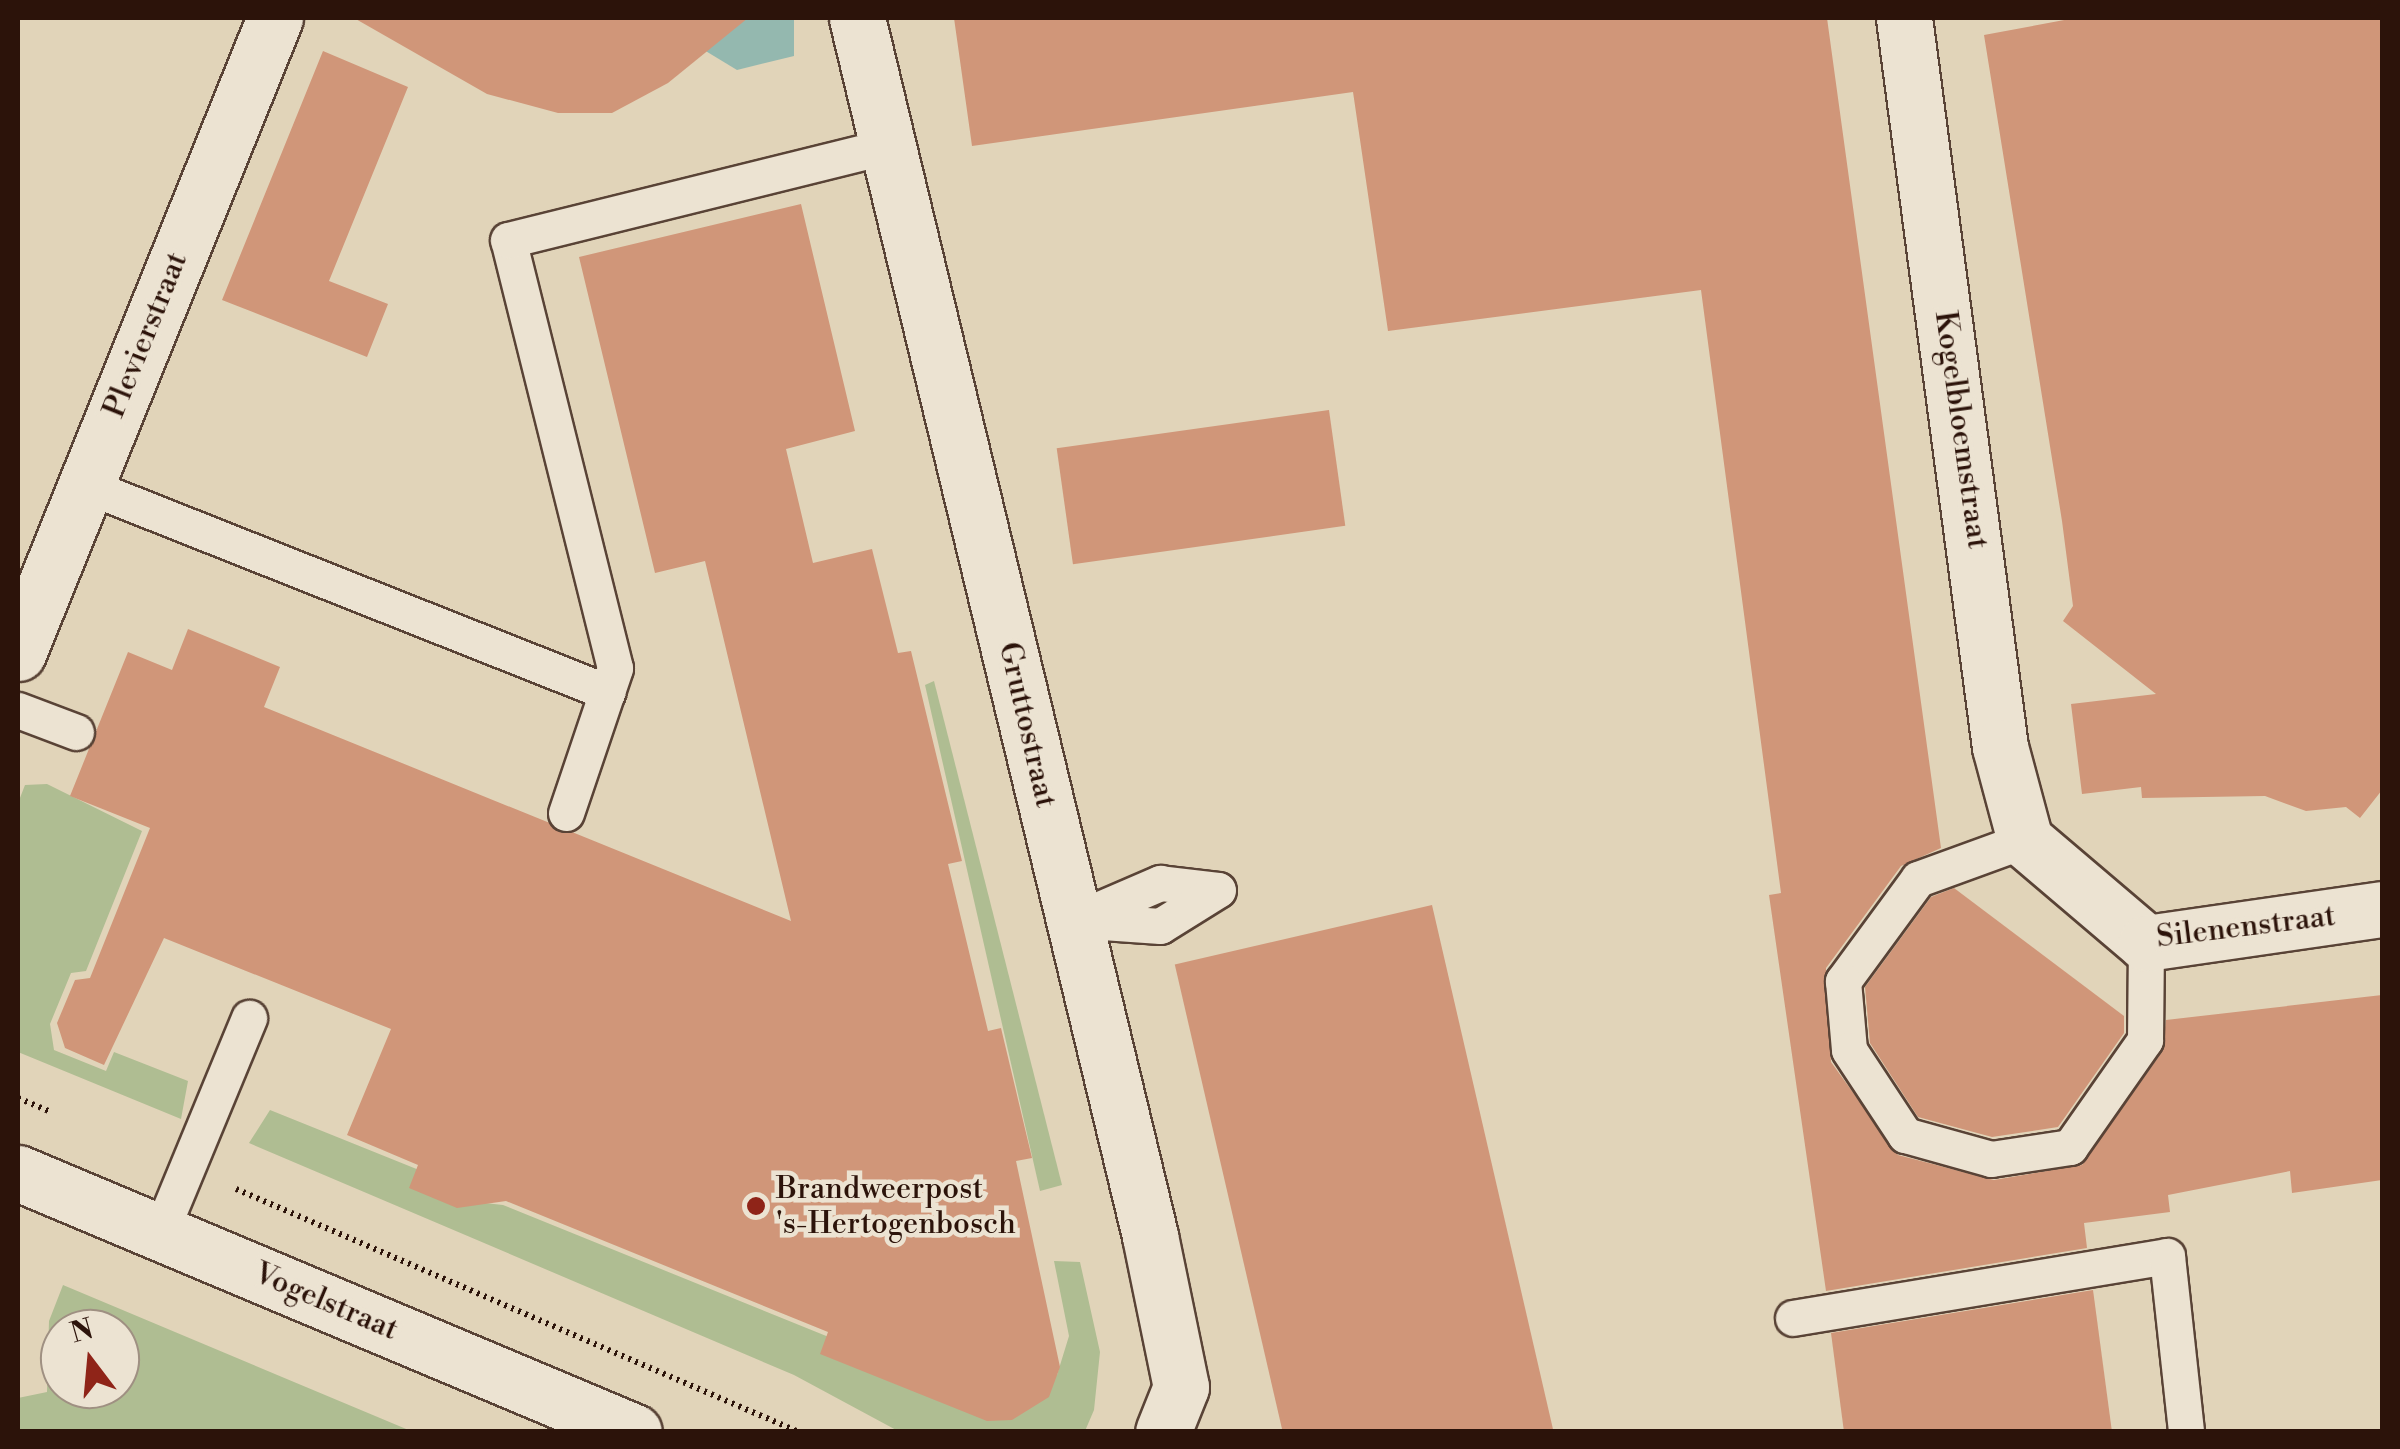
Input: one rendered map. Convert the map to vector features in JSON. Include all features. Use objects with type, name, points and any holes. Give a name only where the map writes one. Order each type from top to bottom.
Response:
[{"type":"street","name":"Plevierstraat","points":[[18,653],[275,18]]},
{"type":"street","name":"Gruttostraat","points":[[857,18],[1074,920],[1181,1388],[1163,1432]]},
{"type":"street","name":"Kogelbloemstraat","points":[[1904,18],[2000,747],[2025,840]]},
{"type":"street","name":"Silenenstraat","points":[[2025,840],[2146,943],[2382,909]]},
{"type":"street","name":"Vogelstraat","points":[[18,1173],[634,1432]]},
{"type":"lane","points":[[566,814],[615,668],[508,240],[888,146]]},
{"type":"lane","points":[[85,485],[607,692]]},
{"type":"lane","points":[[18,710],[76,732]]},
{"type":"lane","points":[[2025,840],[1918,880],[1844,980],[1849,1050],[1905,1134],[1992,1159],[2070,1148],[2146,1040],[2146,943]]},
{"type":"lane","points":[[160,1233],[249,1018]]},
{"type":"lane","points":[[1793,1318],[2167,1256],[2186,1432]]},
{"type":"green space","points":[[934,681],[1062,1185],[1040,1191],[925,685]]},
{"type":"green space","points":[[47,784],[142,831],[86,971],[71,973],[50,1024],[54,1050],[106,1071],[114,1052],[188,1081],[181,1119],[18,1052],[18,803],[25,785]]},
{"type":"green space","points":[[270,1110],[419,1170],[458,1200],[503,1205],[982,1399],[1057,1375],[1069,1336],[1054,1261],[1080,1262],[1100,1352],[1094,1410],[1085,1431],[898,1431],[794,1375],[249,1143]]},
{"type":"green space","points":[[63,1285],[120,1309],[54,1309]]},
{"type":"green space","points":[[140,1317],[411,1431],[18,1431],[18,1398],[40,1393],[40,1409],[140,1409]]},
{"type":"water","points":[[727,18],[794,18],[794,56],[737,70],[704,50]]},
{"type":"building","points":[[354,18],[748,18],[668,83],[612,113],[558,113],[487,94]]},
{"type":"building","points":[[954,18],[1827,18],[1941,848],[1901,866],[1826,968],[1831,1062],[1898,1155],[1994,1180],[2082,1165],[2162,1052],[2166,1020],[2382,995],[2382,1180],[2292,1193],[2290,1171],[2168,1195],[2170,1212],[2084,1223],[2087,1248],[1826,1291],[1769,895],[1781,893],[1701,290],[1388,331],[1353,92],[972,146]]},
{"type":"building","points":[[2075,18],[2382,18],[2382,790],[2360,818],[2346,807],[2306,811],[2265,796],[2142,798],[2141,787],[2082,794],[2071,704],[2156,694],[2063,621],[2073,606],[2062,521],[1984,35]]},
{"type":"building","points":[[323,51],[408,87],[329,281],[388,304],[367,357],[222,300]]},
{"type":"building","points":[[801,204],[855,431],[786,449],[813,563],[872,549],[898,653],[911,651],[962,861],[948,864],[988,1031],[1001,1028],[1032,1158],[1016,1161],[1060,1367],[1049,1397],[1012,1420],[987,1421],[820,1354],[828,1332],[506,1201],[457,1208],[409,1188],[418,1165],[347,1135],[391,1029],[164,938],[104,1065],[65,1048],[57,1023],[75,980],[90,978],[150,828],[70,796],[128,652],[172,670],[188,629],[280,667],[264,707],[791,921],[705,561],[655,573],[579,257]]},
{"type":"building","points":[[1329,410],[1345,526],[1073,564],[1057,448]]},
{"type":"building","points":[[1954,888],[2124,1016],[2124,1033],[2058,1127],[1992,1137],[1918,1117],[1870,1043],[1865,987],[1931,897]]},
{"type":"building","points":[[1432,905],[1553,1431],[1283,1432],[1175,964]]},
{"type":"building","points":[[2093,1290],[2112,1432],[1844,1432],[1831,1333]]},
{"type":"place","name":"Brandweerpost 's-Hertogenbosch","points":[[756,1206]]}]
